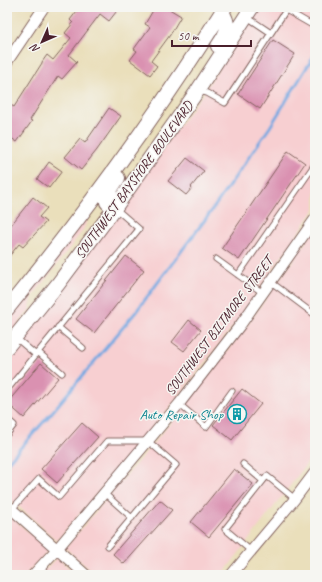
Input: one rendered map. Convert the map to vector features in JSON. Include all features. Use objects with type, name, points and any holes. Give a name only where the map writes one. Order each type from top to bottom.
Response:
[{"type":"main road","points":[[198,90],[197,80],[199,75],[226,35],[227,20],[223,10]]},
{"type":"main road","name":"SOUTHWEST BAYSHORE BOULEVARD","points":[[7,309],[86,208],[159,107],[223,10]]},
{"type":"main road","name":"SOUTHWEST BAYSHORE BOULEVARD","points":[[11,342],[58,284],[114,208],[198,90],[248,10]]},
{"type":"main road","points":[[114,208],[107,202],[108,195],[159,120],[159,107]]},
{"type":"main road","points":[[35,313],[37,299],[88,234],[91,228],[93,218],[86,208]]},
{"type":"street","points":[[7,62],[44,7]]},
{"type":"street","name":"SOUTHWEST BILTMORE STREET","points":[[33,575],[57,549],[179,404],[241,324],[315,219]]},
{"type":"street","points":[[231,575],[315,472]]},
{"type":"street","points":[[10,507],[86,575]]},
{"type":"lane","points":[[198,90],[207,93],[225,103],[287,8],[312,25]]},
{"type":"lane","points":[[248,10],[272,33]]},
{"type":"lane","points":[[238,275],[315,164]]},
{"type":"lane","points":[[7,390],[139,229],[114,208]]},
{"type":"lane","points":[[216,258],[263,293]]},
{"type":"lane","points":[[271,282],[315,315]]},
{"type":"lane","points":[[58,327],[83,348]]},
{"type":"lane","points":[[11,342],[37,354],[62,373]]},
{"type":"lane","points":[[179,404],[206,427],[232,391]]},
{"type":"lane","points":[[7,419],[14,425],[7,434]]},
{"type":"lane","points":[[10,507],[39,479],[59,497],[107,441],[148,441],[176,465],[108,546]]},
{"type":"lane","points":[[243,464],[263,481]]},
{"type":"lane","points":[[251,551],[225,529],[267,476],[295,498]]},
{"type":"lane","points":[[104,493],[132,518]]},
{"type":"shaded area","points":[[259,7],[315,7],[315,209],[237,321],[175,401],[57,541],[7,496],[7,355],[37,319],[39,319],[40,315],[201,96],[204,95],[204,91]]},
{"type":"shaded area","points":[[86,217],[87,221],[83,230],[33,296],[29,311],[7,338],[7,320]]},
{"type":"shaded area","points":[[315,229],[315,453],[222,575],[96,575],[65,548],[183,408],[246,327]]},
{"type":"shaded area","points":[[7,513],[49,550],[25,575],[7,575]]},
{"type":"shaded area","points":[[57,557],[77,575],[40,575]]},
{"type":"building","points":[[80,7],[120,7],[109,21],[100,14],[69,55],[77,62],[62,79],[58,76],[30,120],[32,121],[17,142],[7,135],[7,111],[11,105],[14,107],[47,55],[53,60],[71,38],[65,33],[73,23],[70,20]]},
{"type":"building","points":[[155,7],[166,7],[181,16],[170,35],[151,61],[157,66],[150,75],[130,60],[137,51],[134,49],[150,27],[145,24]]},
{"type":"building","points":[[273,40],[295,54],[260,109],[238,94]]},
{"type":"building","points":[[109,108],[121,116],[81,170],[65,157],[80,139],[85,143]]},
{"type":"building","points":[[288,151],[305,163],[239,260],[222,248]]},
{"type":"building","points":[[187,158],[204,171],[186,195],[168,181]]},
{"type":"building","points":[[49,162],[62,171],[49,188],[37,179]]},
{"type":"building","points":[[33,197],[47,208],[39,217],[46,222],[23,247],[19,244],[7,259],[7,230]]},
{"type":"building","points":[[126,256],[144,270],[94,333],[76,319]]},
{"type":"building","points":[[189,320],[201,330],[184,351],[172,342]]},
{"type":"building","points":[[41,363],[58,378],[24,418],[7,403]]},
{"type":"building","name":"Auto Repair Shop","points":[[242,389],[261,404],[232,440],[213,425]]},
{"type":"building","points":[[82,423],[98,437],[57,483],[41,469]]},
{"type":"building","points":[[234,469],[253,484],[209,537],[191,522]]},
{"type":"building","points":[[160,500],[172,510],[124,564],[113,554]]},
{"type":"waterway","points":[[7,463],[48,417],[135,313],[210,213],[270,127],[315,54]]},
{"type":"place","name":"Auto Repair Shop","points":[[237,414]]}]
